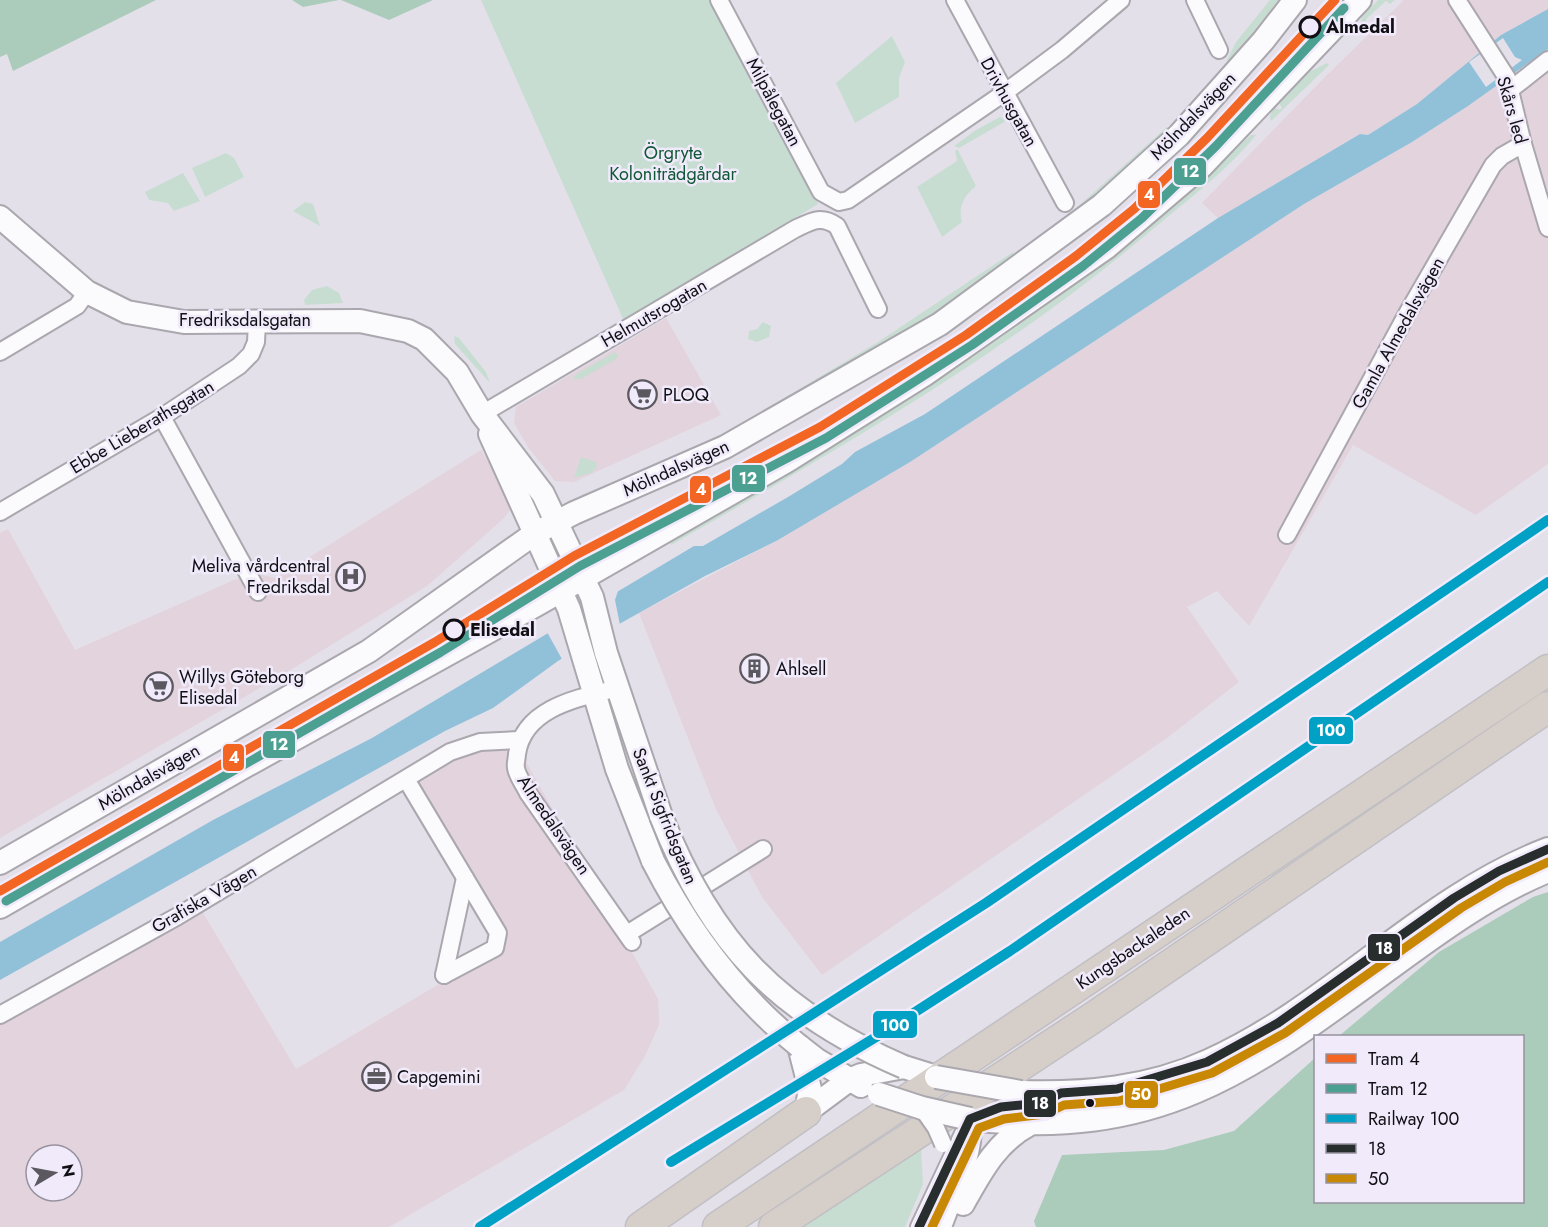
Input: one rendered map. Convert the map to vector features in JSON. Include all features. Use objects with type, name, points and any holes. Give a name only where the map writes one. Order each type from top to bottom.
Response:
[{"type":"highway","name":"Kungsbackaleden","points":[[718,1227],[1548,670]]},
{"type":"highway","name":"Kungsbackaleden","points":[[774,1227],[1091,1019],[1548,707]]},
{"type":"highway","points":[[641,1227],[806,1112]]},
{"type":"main road","name":"Mölndalsvägen","points":[[0,863],[369,651],[534,534],[556,522],[725,447],[940,324],[1102,205],[1179,135],[1263,41],[1295,0]]},
{"type":"main road","points":[[0,907],[242,768],[584,578],[787,461],[924,375],[1107,247],[1202,166],[1360,0]]},
{"type":"main road","name":"Fredriksdalsgatan","points":[[0,217],[87,292],[127,312],[164,321],[360,321],[408,331],[424,339],[457,372],[482,414],[530,473],[584,578]]},
{"type":"main road","name":"Fredriksdalsgatan","points":[[482,414],[507,477],[561,591]]},
{"type":"main road","name":"Sankt Sigfridsgatan","points":[[584,578],[661,816],[698,896],[725,937],[749,966],[825,1028],[904,1067],[946,1080],[1021,1092],[1061,1093],[1117,1089],[1207,1062],[1278,1023],[1454,898],[1499,871],[1548,849]]},
{"type":"main road","name":"Sankt Sigfridsgatan","points":[[561,591],[637,825],[676,904],[706,950],[758,1010],[800,1046],[849,1080],[970,1124],[1092,1121],[1132,1113],[1189,1096],[1218,1083],[1290,1042],[1464,916],[1548,871]]},
{"type":"main road","points":[[800,1046],[810,1089],[806,1112]]},
{"type":"main road","name":"Sankt Sigfridsgatan","points":[[806,1112],[849,1080],[861,1075],[904,1067]]},
{"type":"main road","points":[[942,1227],[968,1156],[970,1124],[946,1080]]},
{"type":"main road","points":[[942,1227],[960,1209],[997,1149],[1014,1133],[1030,1124]]},
{"type":"street","name":"Milpålegatan","points":[[719,0],[821,192],[832,200],[839,202],[848,200],[1004,93]]},
{"type":"street","name":"Drivhusgatan","points":[[955,0],[1065,202]]},
{"type":"street","points":[[1004,93],[1062,50],[1121,0]]},
{"type":"street","points":[[1195,0],[1219,50]]},
{"type":"street","name":"Skårs led","points":[[1457,0],[1508,84],[1522,144],[1548,228]]},
{"type":"street","points":[[1508,84],[1548,60]]},
{"type":"street","name":"Gamla Almedalsvägen","points":[[1287,535],[1408,312],[1493,165],[1502,156],[1522,144]]},
{"type":"street","name":"Helmutsrogatan","points":[[482,414],[795,229],[818,219],[828,220],[837,226],[878,309]]},
{"type":"street","points":[[0,352],[77,306],[87,292]]},
{"type":"street","name":"Ebbe Lieberathsgatan","points":[[0,512],[162,417],[239,366],[251,354],[256,342],[257,321]]},
{"type":"street","points":[[162,417],[258,592]]},
{"type":"street","points":[[519,740],[526,728],[540,716],[568,701],[618,688]]},
{"type":"street","name":"Grafiska Vägen","points":[[0,1015],[177,916],[450,752],[480,742],[519,740]]},
{"type":"street","name":"Almedalsvägen","points":[[519,740],[515,768],[528,793],[630,938],[763,849]]},
{"type":"street","points":[[406,779],[498,933],[495,948],[444,975],[465,878]]},
{"type":"street","points":[[919,1227],[970,1124],[1001,1107],[1042,1103],[1061,1093]]},
{"type":"street","points":[[921,1108],[943,1144],[947,1167]]},
{"type":"shaded area","points":[[1404,0],[1548,0],[1548,9],[1501,35],[1417,104],[1368,135],[1360,134],[1218,218],[1202,203]]},
{"type":"shaded area","points":[[1548,49],[1548,464],[1476,515],[1353,445],[1249,626],[1217,591],[1187,607],[1239,682],[1167,738],[822,975],[762,897],[715,807],[639,613],[778,540],[910,462],[1304,204],[1412,142],[1468,106]]},
{"type":"shaded area","points":[[666,318],[721,415],[574,482],[555,481],[528,447],[514,423],[516,407]]},
{"type":"shaded area","points":[[481,450],[515,504],[502,520],[427,586],[284,674],[0,838],[0,533],[8,529],[75,650],[234,580],[258,574],[276,578]]},
{"type":"shaded area","points":[[509,731],[658,999],[659,1025],[645,1056],[624,1090],[389,1227],[0,1227],[0,1006],[193,896],[296,1069],[503,946],[408,786]]},
{"type":"green space","points":[[0,0],[156,0],[13,71],[7,54],[0,57]]},
{"type":"green space","points":[[292,0],[339,0],[303,7]]},
{"type":"green space","points":[[341,0],[433,0],[389,20]]},
{"type":"green space","name":"Örgryte Koloniträdgårdar","points":[[481,0],[709,0],[818,204],[624,321]]},
{"type":"green space","points":[[1270,0],[1281,0],[1230,65],[1227,60],[1236,42]]},
{"type":"green space","points":[[1378,0],[1395,0],[1390,4],[1386,1],[1366,19],[1369,26],[1360,35],[1357,31],[1363,16]]},
{"type":"green space","points":[[892,36],[905,62],[899,78],[899,97],[855,123],[836,83]]},
{"type":"green space","points":[[1327,63],[1329,65],[1271,121],[1270,116],[1274,107],[1279,110],[1282,108],[1279,103],[1309,72]]},
{"type":"green space","points":[[1000,117],[1006,121],[959,148],[954,146],[976,130]]},
{"type":"green space","points":[[1167,127],[1170,129],[1106,190],[1064,219]]},
{"type":"green space","points":[[1251,135],[1256,135],[1206,185],[1096,275],[1038,318],[979,359],[858,436],[671,545],[669,539],[919,391],[1017,325],[1098,264]]},
{"type":"green space","points":[[955,150],[958,150],[976,186],[963,202],[962,222],[942,237],[917,187],[957,161]]},
{"type":"green space","points":[[226,153],[234,158],[244,177],[205,197],[192,168]]},
{"type":"green space","points":[[183,173],[200,201],[174,211],[168,203],[149,200],[145,192]]},
{"type":"green space","points":[[305,202],[313,204],[320,226],[293,211]]},
{"type":"green space","points":[[1013,252],[1017,260],[951,307],[754,416],[878,342]]},
{"type":"green space","points":[[327,286],[339,293],[343,303],[305,305],[304,300],[312,290]]},
{"type":"green space","points":[[763,322],[771,326],[769,337],[757,342],[748,339],[749,331],[757,329]]},
{"type":"green space","points":[[454,336],[459,338],[486,372],[490,383],[455,344]]},
{"type":"green space","points":[[615,352],[618,355],[616,359],[581,379],[572,379],[578,373]]},
{"type":"green space","points":[[581,457],[596,462],[597,467],[591,473],[574,478]]},
{"type":"green space","points":[[1548,892],[1548,1227],[1036,1227],[1034,1221],[1062,1155],[1164,1150],[1234,1131],[1314,1059],[1314,1203],[1524,1203],[1524,1035],[1340,1035],[1439,952],[1533,897]]},
{"type":"green space","points":[[921,1149],[923,1184],[905,1227],[804,1227]]},
{"type":"water","points":[[1548,9],[1548,49],[1468,106],[1412,142],[1304,204],[910,462],[778,540],[705,576],[621,623],[558,661],[493,708],[445,731],[0,980],[0,942],[213,820],[372,738],[694,546],[703,546],[788,497],[842,464],[855,452],[925,414],[1218,218],[1360,134],[1368,135],[1417,104],[1501,35]]},
{"type":"pier","points":[[1503,38],[1515,57],[1522,60],[1486,87],[1469,62]]},
{"type":"pier","points":[[619,588],[615,600],[620,625],[563,661],[547,632]]},
{"type":"tram line","name":"4","points":[[0,891],[435,642],[574,556],[820,427],[966,335],[1076,256],[1134,209],[1207,138],[1335,0]]},
{"type":"tram line","name":"12","points":[[6,901],[441,652],[580,566],[826,438],[972,345],[1083,266],[1142,218],[1216,146],[1344,8]]},
{"type":"rail line","name":"100","points":[[480,1227],[986,903],[1548,520]]},
{"type":"rail line","name":"100","points":[[671,1162],[881,1034],[1010,951],[1548,582]]},
{"type":"transit line","name":"18","points":[[919,1227],[970,1119],[1001,1107],[1042,1103],[1061,1093],[1117,1089],[1207,1062],[1278,1023],[1454,898],[1499,871],[1548,849]]},
{"type":"transit line","name":"50","points":[[932,1227],[979,1128],[1004,1119],[1045,1114],[1064,1105],[1119,1101],[1212,1073],[1285,1033],[1461,908],[1505,882],[1548,862]]},
{"type":"place","name":"Almedal","points":[[1310,27]]},
{"type":"place","name":"PLOQ","points":[[642,395]]},
{"type":"place","name":"Meliva vårdcentral Fredriksdal","points":[[351,576]]},
{"type":"place","name":"Elisedal","points":[[454,630]]},
{"type":"place","name":"Ahlsell","points":[[755,669]]},
{"type":"place","name":"Willys Göteborg Elisedal","points":[[158,687]]},
{"type":"place","name":"Capgemini","points":[[376,1077]]}]
